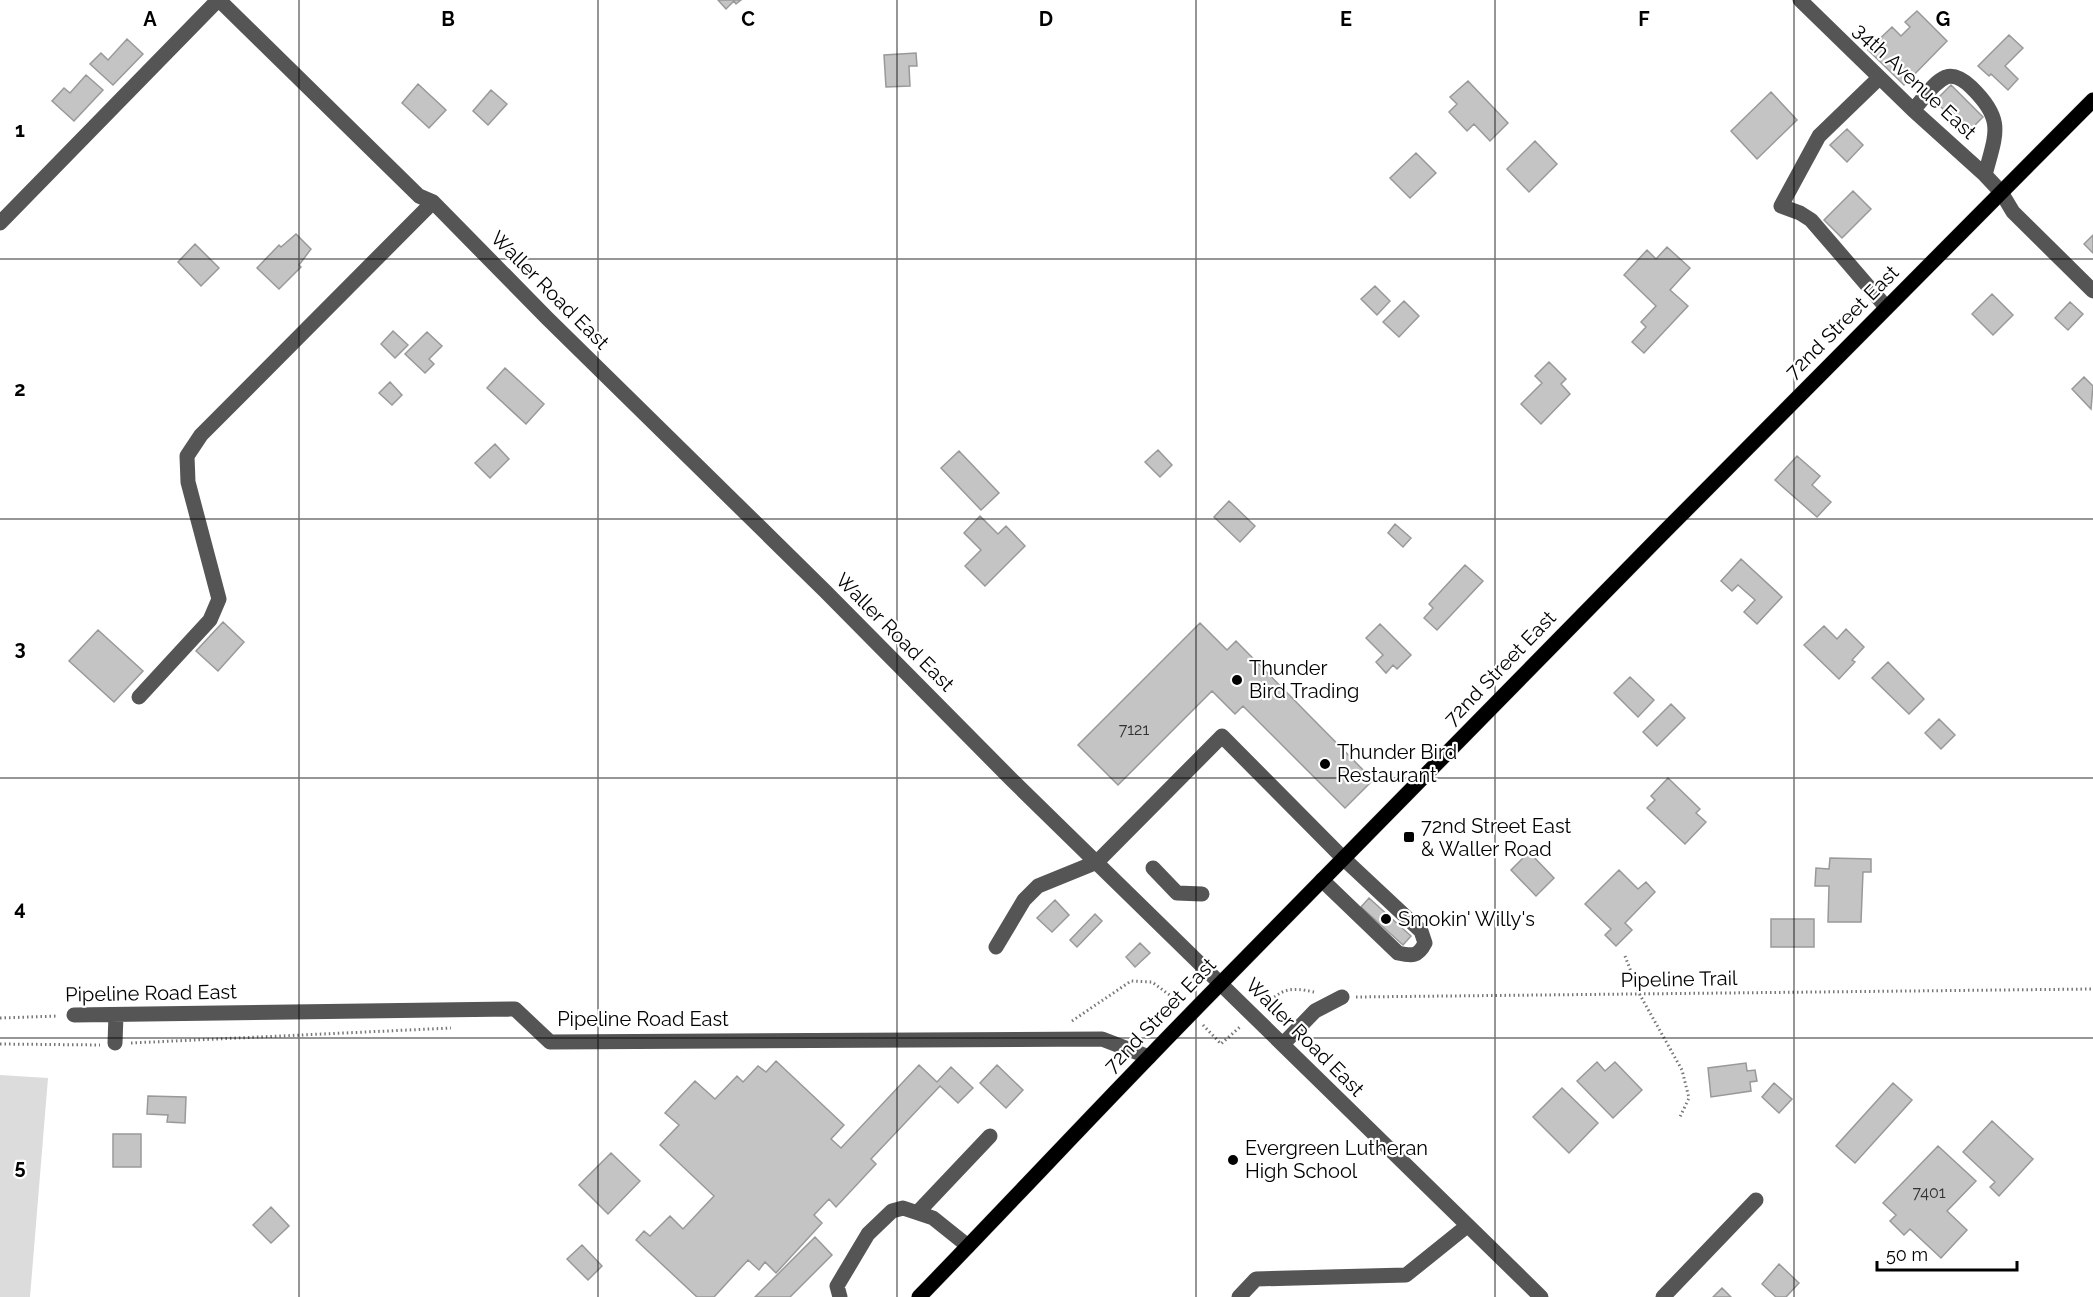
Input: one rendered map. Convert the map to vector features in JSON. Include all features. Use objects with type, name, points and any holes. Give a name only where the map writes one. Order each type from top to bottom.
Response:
[{"type":"main road","name":"72nd Street East","points":[[919,1297],[1221,982],[2093,100]]},
{"type":"street","name":"Waller Road East","points":[[219,0],[419,196],[433,202],[555,326],[1097,862],[1541,1297]]},
{"type":"street","points":[[0,223],[219,0]]},
{"type":"street","name":"34th Avenue East","points":[[1800,0],[1879,78],[1985,175],[2001,192],[2013,212],[2093,291]]},
{"type":"street","points":[[1913,110],[1932,88],[1947,77],[1957,77],[1967,83],[1983,99],[1994,116],[1995,140],[1985,175]]},
{"type":"street","points":[[1879,78],[1819,136],[1781,206],[1811,220],[1886,307]]},
{"type":"street","points":[[139,697],[210,620],[219,599],[188,482],[187,456],[201,435],[433,202]]},
{"type":"street","points":[[996,947],[1024,900],[1038,886],[1097,862],[1222,736],[1343,858],[1421,931],[1425,943],[1420,951],[1411,956],[1398,954],[1322,880]]},
{"type":"street","points":[[1153,868],[1177,893],[1202,894]]},
{"type":"street","points":[[1282,1044],[1315,1011],[1342,997]]},
{"type":"street","name":"Pipeline Road East","points":[[74,1015],[515,1009],[550,1042],[1102,1039],[1149,1057]]},
{"type":"street","points":[[115,1043],[116,1015]]},
{"type":"street","points":[[918,1212],[990,1136]]},
{"type":"street","points":[[1662,1297],[1756,1200]]},
{"type":"street","points":[[840,1297],[837,1286],[868,1234],[892,1211],[903,1208],[933,1218],[968,1246]]},
{"type":"street","points":[[1239,1297],[1256,1279],[1406,1275],[1467,1226]]},
{"type":"path","points":[[1625,956],[1640,995],[1682,1070],[1689,1098],[1679,1119]]},
{"type":"path","name":"Pipeline Trail","points":[[1271,1000],[1285,989],[1296,988],[1342,997],[2093,988]]},
{"type":"path","name":"Pipeline Road East","points":[[0,1018],[74,1015]]},
{"type":"path","points":[[1211,1035],[1221,1044],[1234,1033]]},
{"type":"shaded area","points":[[0,1075],[48,1078],[30,1297],[0,1297]]},
{"type":"building","points":[[718,0],[741,0],[736,4],[734,1],[726,9]]},
{"type":"building","points":[[1917,11],[1947,41],[1904,85],[1868,50],[1892,27],[1901,36],[1910,27],[1905,22]]},
{"type":"building","points":[[2009,35],[2023,48],[2005,66],[2018,79],[2008,90],[1991,74],[1989,76],[1978,66]]},
{"type":"building","points":[[127,39],[143,54],[113,85],[90,64],[101,53],[108,60]]},
{"type":"building","points":[[916,53],[917,66],[909,66],[910,86],[886,87],[884,55]]},
{"type":"building","points":[[86,75],[103,90],[74,121],[52,101],[64,88],[70,93]]},
{"type":"building","points":[[1468,81],[1508,123],[1490,141],[1474,124],[1467,131],[1449,112],[1457,104],[1450,97]]},
{"type":"building","points":[[418,84],[446,110],[429,128],[402,103]]},
{"type":"building","points":[[1951,85],[1983,117],[1967,133],[1935,101]]},
{"type":"building","points":[[491,90],[507,104],[488,125],[473,111]]},
{"type":"building","points":[[1771,92],[1797,120],[1757,159],[1731,131]]},
{"type":"building","points":[[1847,129],[1863,145],[1847,162],[1830,145]]},
{"type":"building","points":[[1535,141],[1557,164],[1529,192],[1507,169]]},
{"type":"building","points":[[1416,153],[1436,173],[1410,198],[1390,178]]},
{"type":"building","points":[[1853,191],[1871,209],[1842,238],[1824,220]]},
{"type":"building","points":[[296,234],[311,249],[299,265],[301,267],[279,289],[257,268],[279,245],[281,247]]},
{"type":"building","points":[[2093,235],[2093,253],[2084,244]]},
{"type":"building","points":[[195,244],[219,268],[201,286],[178,262]]},
{"type":"building","points":[[1667,247],[1690,268],[1670,290],[1688,306],[1644,353],[1632,342],[1646,327],[1641,322],[1656,306],[1624,275],[1647,250],[1656,259]]},
{"type":"building","points":[[1375,286],[1390,301],[1377,315],[1361,299]]},
{"type":"building","points":[[1992,294],[2013,315],[1993,335],[1972,314]]},
{"type":"building","points":[[1404,301],[1419,316],[1399,337],[1383,322]]},
{"type":"building","points":[[2070,302],[2083,314],[2068,330],[2055,318]]},
{"type":"building","points":[[393,331],[408,345],[395,358],[381,344]]},
{"type":"building","points":[[427,332],[442,346],[429,359],[434,364],[425,373],[405,354]]},
{"type":"building","points":[[1549,362],[1566,379],[1561,384],[1570,394],[1541,424],[1521,404],[1542,383],[1535,376]]},
{"type":"building","points":[[505,368],[544,404],[526,424],[487,388]]},
{"type":"building","points":[[2084,377],[2093,386],[2091,409],[2072,389]]},
{"type":"building","points":[[390,382],[402,395],[392,405],[379,393]]},
{"type":"building","points":[[495,444],[509,459],[490,478],[475,463]]},
{"type":"building","points":[[1158,450],[1172,465],[1160,477],[1145,462]]},
{"type":"building","points":[[959,451],[999,493],[981,510],[941,468]]},
{"type":"building","points":[[1797,456],[1820,476],[1812,485],[1831,502],[1817,517],[1775,480]]},
{"type":"building","points":[[1229,501],[1255,526],[1240,542],[1214,517]]},
{"type":"building","points":[[980,516],[998,534],[1006,526],[1025,546],[985,586],[965,566],[981,550],[964,533]]},
{"type":"building","points":[[1395,524],[1411,538],[1403,547],[1388,533]]},
{"type":"building","points":[[1741,559],[1782,597],[1757,624],[1744,612],[1755,600],[1738,585],[1732,591],[1721,581]]},
{"type":"building","points":[[1465,565],[1483,581],[1437,630],[1424,618],[1433,608],[1429,604]]},
{"type":"building","points":[[223,622],[244,642],[218,671],[196,651]]},
{"type":"building","points":[[1200,623],[1227,650],[1236,641],[1373,780],[1345,808],[1243,706],[1235,714],[1212,691],[1118,785],[1078,745]]},
{"type":"building","points":[[1380,624],[1411,655],[1397,669],[1393,665],[1386,673],[1376,662],[1383,655],[1366,638]]},
{"type":"building","points":[[1824,626],[1837,639],[1846,629],[1864,647],[1852,660],[1855,662],[1839,679],[1804,645]]},
{"type":"building","points":[[98,630],[143,671],[114,702],[69,661]]},
{"type":"building","points":[[1888,662],[1924,699],[1909,714],[1872,678]]},
{"type":"building","points":[[1630,677],[1654,700],[1638,717],[1614,693]]},
{"type":"building","points":[[1671,704],[1685,718],[1657,746],[1643,732]]},
{"type":"building","points":[[1939,719],[1955,735],[1941,749],[1925,733]]},
{"type":"building","points":[[1668,778],[1700,809],[1696,813],[1706,822],[1685,844],[1647,808],[1655,800],[1651,796]]},
{"type":"building","points":[[1529,852],[1554,878],[1536,896],[1511,870]]},
{"type":"building","points":[[1830,858],[1871,859],[1871,872],[1863,872],[1861,922],[1828,922],[1829,886],[1815,886],[1816,868],[1829,869]]},
{"type":"building","points":[[1619,870],[1638,889],[1646,882],[1655,892],[1625,923],[1632,930],[1616,946],[1605,935],[1611,929],[1585,904]]},
{"type":"building","points":[[1369,898],[1411,936],[1403,945],[1361,907]]},
{"type":"building","points":[[1055,900],[1069,915],[1052,932],[1037,918]]},
{"type":"building","points":[[1095,914],[1102,921],[1077,947],[1070,940]]},
{"type":"building","points":[[1771,919],[1814,919],[1814,947],[1771,947]]},
{"type":"building","points":[[1140,943],[1150,953],[1135,967],[1126,957]]},
{"type":"building","points":[[776,1061],[844,1125],[831,1139],[841,1148],[919,1065],[937,1082],[951,1067],[973,1088],[958,1103],[940,1086],[871,1159],[876,1164],[836,1207],[829,1199],[814,1215],[822,1223],[776,1273],[765,1262],[759,1270],[748,1260],[714,1297],[697,1297],[636,1240],[644,1231],[650,1236],[670,1216],[683,1229],[714,1196],[660,1145],[679,1125],[665,1113],[695,1081],[715,1099],[737,1076],[743,1082],[758,1066],[766,1072]]},
{"type":"building","points":[[1597,1062],[1605,1071],[1615,1062],[1642,1090],[1613,1118],[1577,1081]]},
{"type":"building","points":[[1746,1063],[1747,1071],[1755,1070],[1757,1081],[1750,1082],[1751,1091],[1711,1097],[1708,1068]]},
{"type":"building","points":[[997,1065],[1023,1090],[1006,1108],[980,1083]]},
{"type":"building","points":[[1774,1083],[1792,1099],[1779,1113],[1762,1097]]},
{"type":"building","points":[[1893,1083],[1912,1100],[1855,1163],[1836,1146]]},
{"type":"building","points":[[1562,1088],[1598,1123],[1569,1153],[1533,1117]]},
{"type":"building","points":[[148,1096],[186,1097],[185,1123],[167,1122],[168,1115],[147,1114]]},
{"type":"building","points":[[1992,1121],[2033,1159],[1999,1196],[1990,1187],[1995,1182],[1963,1152]]},
{"type":"building","points":[[113,1134],[141,1134],[141,1167],[113,1167]]},
{"type":"building","points":[[1938,1146],[1976,1181],[1947,1211],[1967,1230],[1941,1258],[1910,1229],[1904,1235],[1890,1221],[1896,1215],[1883,1203]]},
{"type":"building","points":[[611,1153],[640,1181],[608,1214],[579,1185]]},
{"type":"building","points":[[271,1207],[289,1226],[271,1243],[253,1225]]},
{"type":"building","points":[[815,1237],[832,1255],[790,1297],[755,1297]]},
{"type":"building","points":[[582,1245],[602,1266],[588,1280],[567,1259]]},
{"type":"building","points":[[1779,1264],[1799,1283],[1786,1297],[1776,1297],[1762,1284]]},
{"type":"building","points":[[1722,1288],[1731,1297],[1713,1297]]},
{"type":"place","name":"Thunder Bird Trading","points":[[1237,680]]},
{"type":"place","name":"Thunder Bird Restaurant","points":[[1325,764]]},
{"type":"place","name":"72nd Street East & Waller Road","points":[[1409,837]]},
{"type":"place","name":"Smokin' Willy's","points":[[1386,919]]},
{"type":"place","name":"Evergreen Lutheran High School","points":[[1233,1160]]}]
